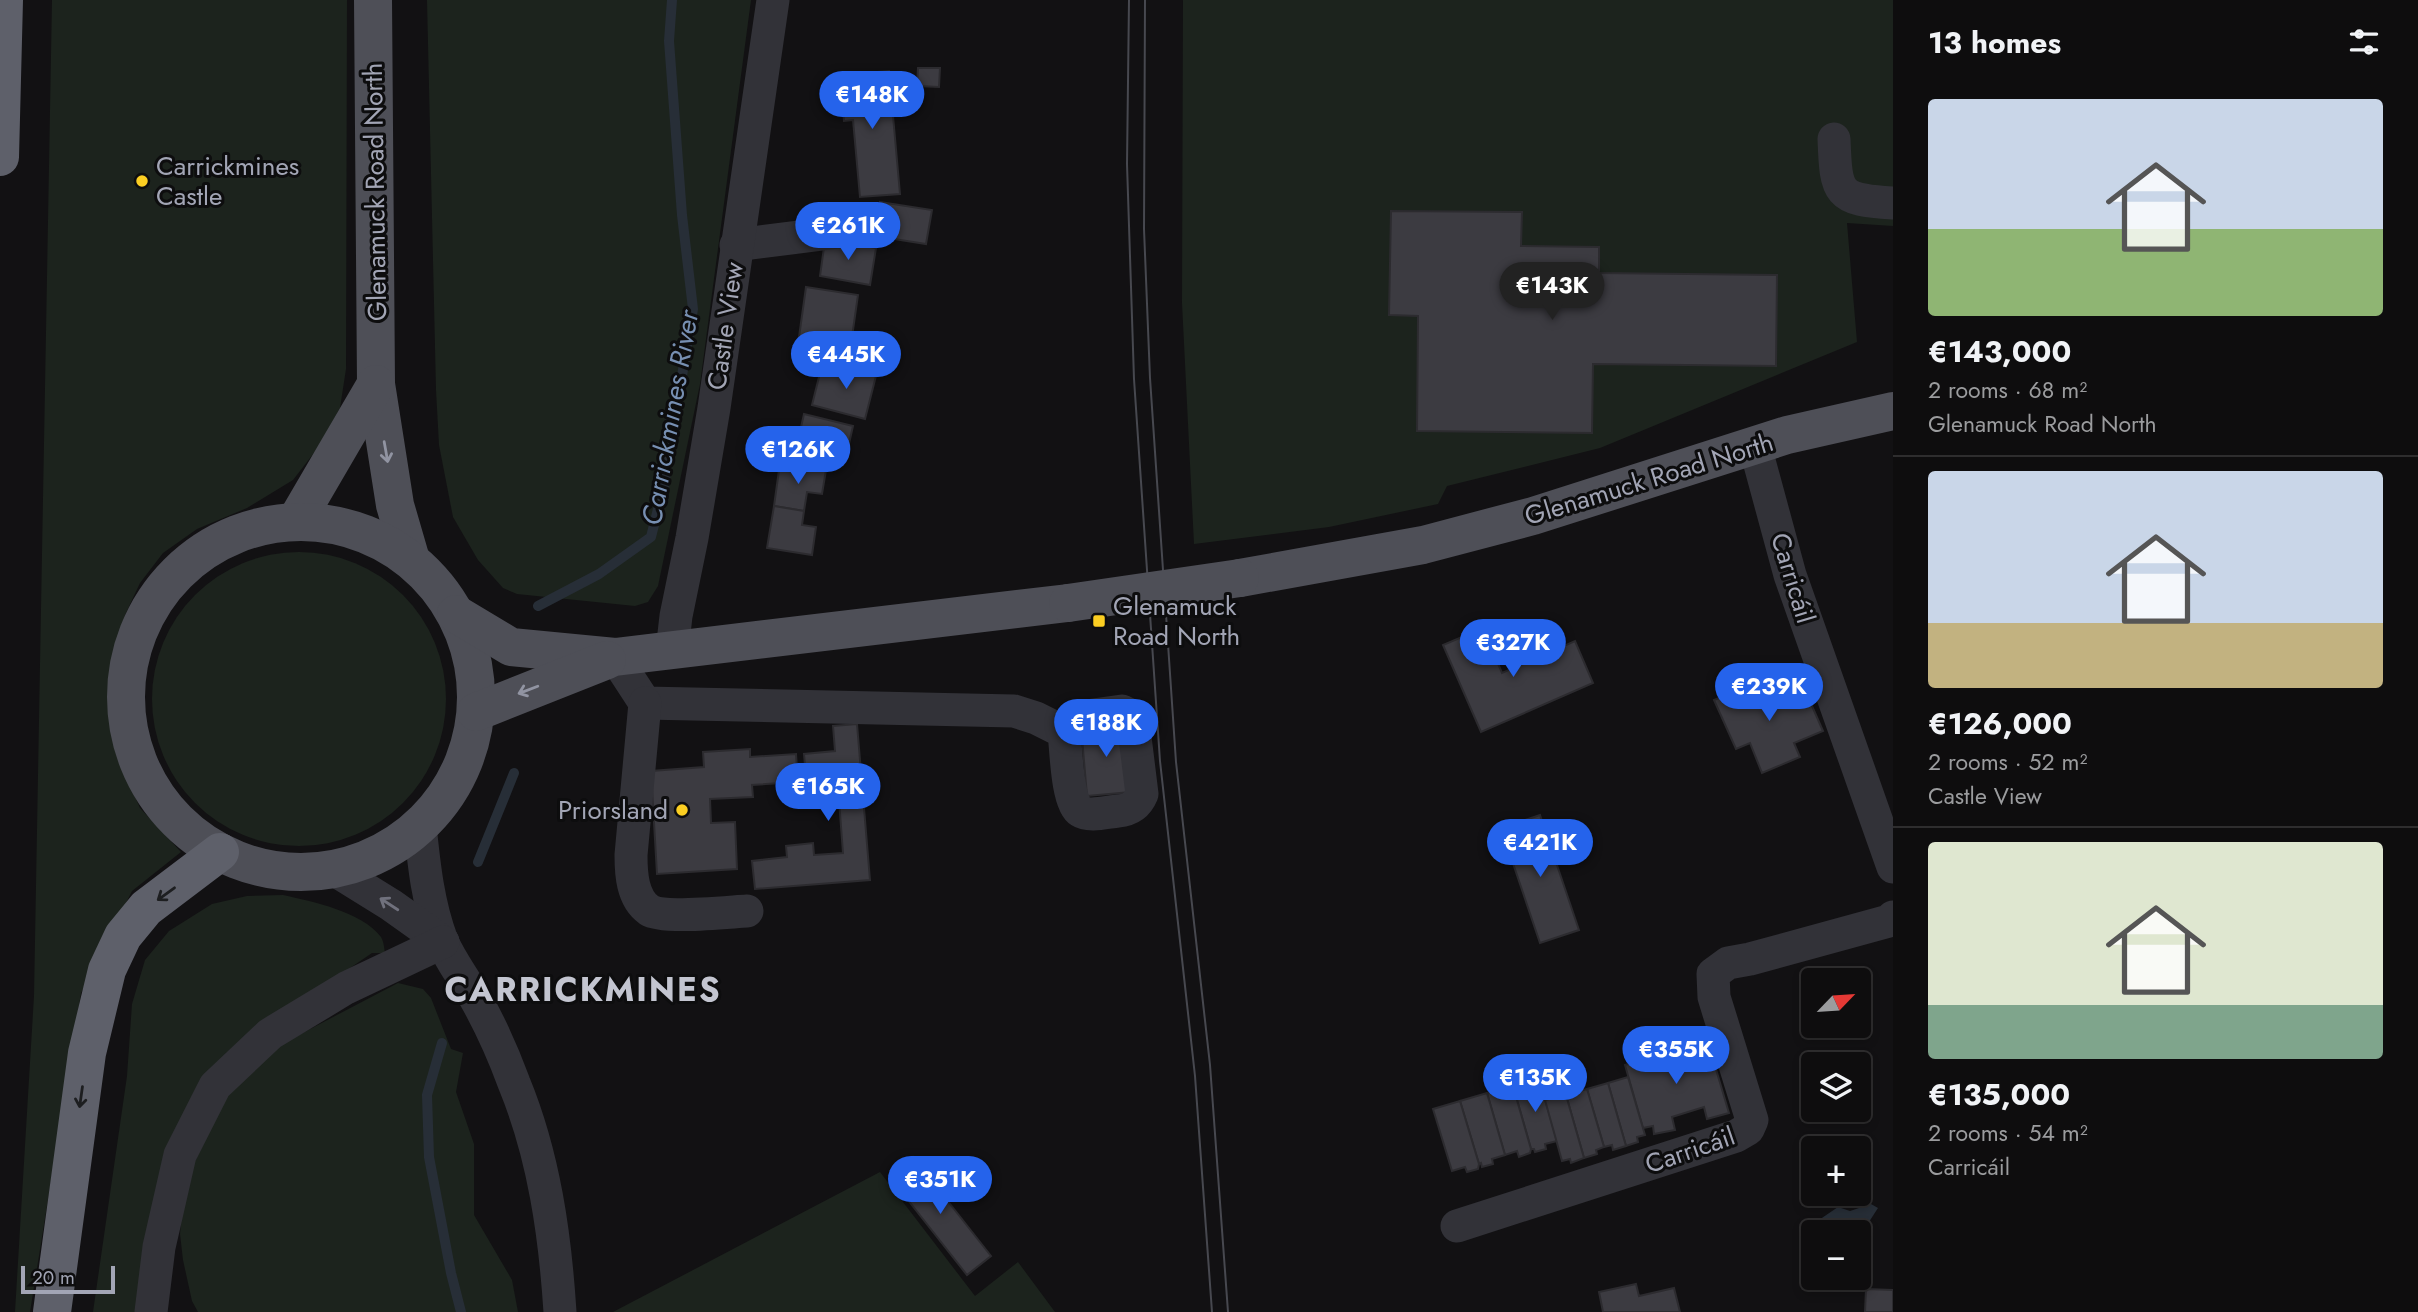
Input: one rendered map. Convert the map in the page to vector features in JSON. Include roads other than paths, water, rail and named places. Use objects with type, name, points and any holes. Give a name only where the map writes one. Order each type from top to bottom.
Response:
[{"type":"highway","points":[[0,157],[4,0]]},
{"type":"highway","points":[[52,1312],[88,1053],[107,970],[123,936],[146,908],[220,852]]},
{"type":"main road","name":"Glenamuck Road North","points":[[373,0],[376,384],[396,505],[411,560]]},
{"type":"main road","points":[[296,521],[376,384]]},
{"type":"main road","name":"Glenamuck Road North","points":[[456,614],[511,647],[615,657],[1068,603],[1240,578],[1423,545],[1533,516],[1787,435],[1893,411]]},
{"type":"main road","points":[[296,521],[330,524],[363,533],[411,560],[436,585],[456,614],[471,658],[475,712],[471,739],[458,775],[437,807],[419,826],[380,854],[333,869],[284,872],[251,865],[220,852],[186,829],[158,798],[141,768],[130,734],[125,692],[131,651],[153,602],[189,561],[219,541],[253,528],[296,521]]},
{"type":"main road","name":"Glenamuck Road North","points":[[475,712],[615,657]]},
{"type":"street","name":"Castle View","points":[[672,651],[714,408],[773,0]]},
{"type":"street","points":[[1834,139],[1837,181],[1845,194],[1851,198],[1893,203]]},
{"type":"street","points":[[736,245],[862,229]]},
{"type":"street","name":"Carricáil","points":[[1755,446],[1790,575],[1893,867]]},
{"type":"street","points":[[615,657],[645,703],[631,855],[632,878],[638,895],[649,910],[663,914],[747,911]]},
{"type":"street","points":[[645,703],[1014,711],[1064,732]]},
{"type":"street","points":[[419,826],[426,882],[443,942],[494,1034],[516,1086],[530,1129],[547,1192],[556,1247],[560,1312]]},
{"type":"street","points":[[333,869],[443,942]]},
{"type":"street","name":"Carricáil","points":[[1457,1226],[1736,1136],[1748,1129],[1752,1120],[1714,997],[1713,974],[1728,963],[1750,960],[1889,921],[1893,917]]},
{"type":"street","points":[[151,1312],[159,1247],[180,1155],[215,1086],[270,1034],[346,988],[443,942]]},
{"type":"waterway","name":"Carrickmines River","points":[[538,606],[599,574],[651,537],[665,481],[670,421],[682,376],[693,309],[682,215],[669,41],[672,0]]},
{"type":"waterway","name":"Carrickmines River","points":[[478,862],[514,773]]},
{"type":"waterway","name":"Carrickmines River","points":[[442,1043],[427,1095],[429,1157],[461,1312]]},
{"type":"tram line","points":[[1129,0],[1127,164],[1134,379],[1160,761],[1195,1076],[1212,1312]]},
{"type":"tram line","points":[[1145,0],[1144,229],[1150,378],[1176,762],[1210,1065],[1228,1312]]},
{"type":"place","name":"Carrickmines Castle","points":[[142,181]]},
{"type":"place","name":"Glenamuck Road North","points":[[1099,621]]},
{"type":"place","name":"Priorsland","points":[[682,810]]},
{"type":"district","name":"CARRICKMINES","points":[[583,989]]}]
